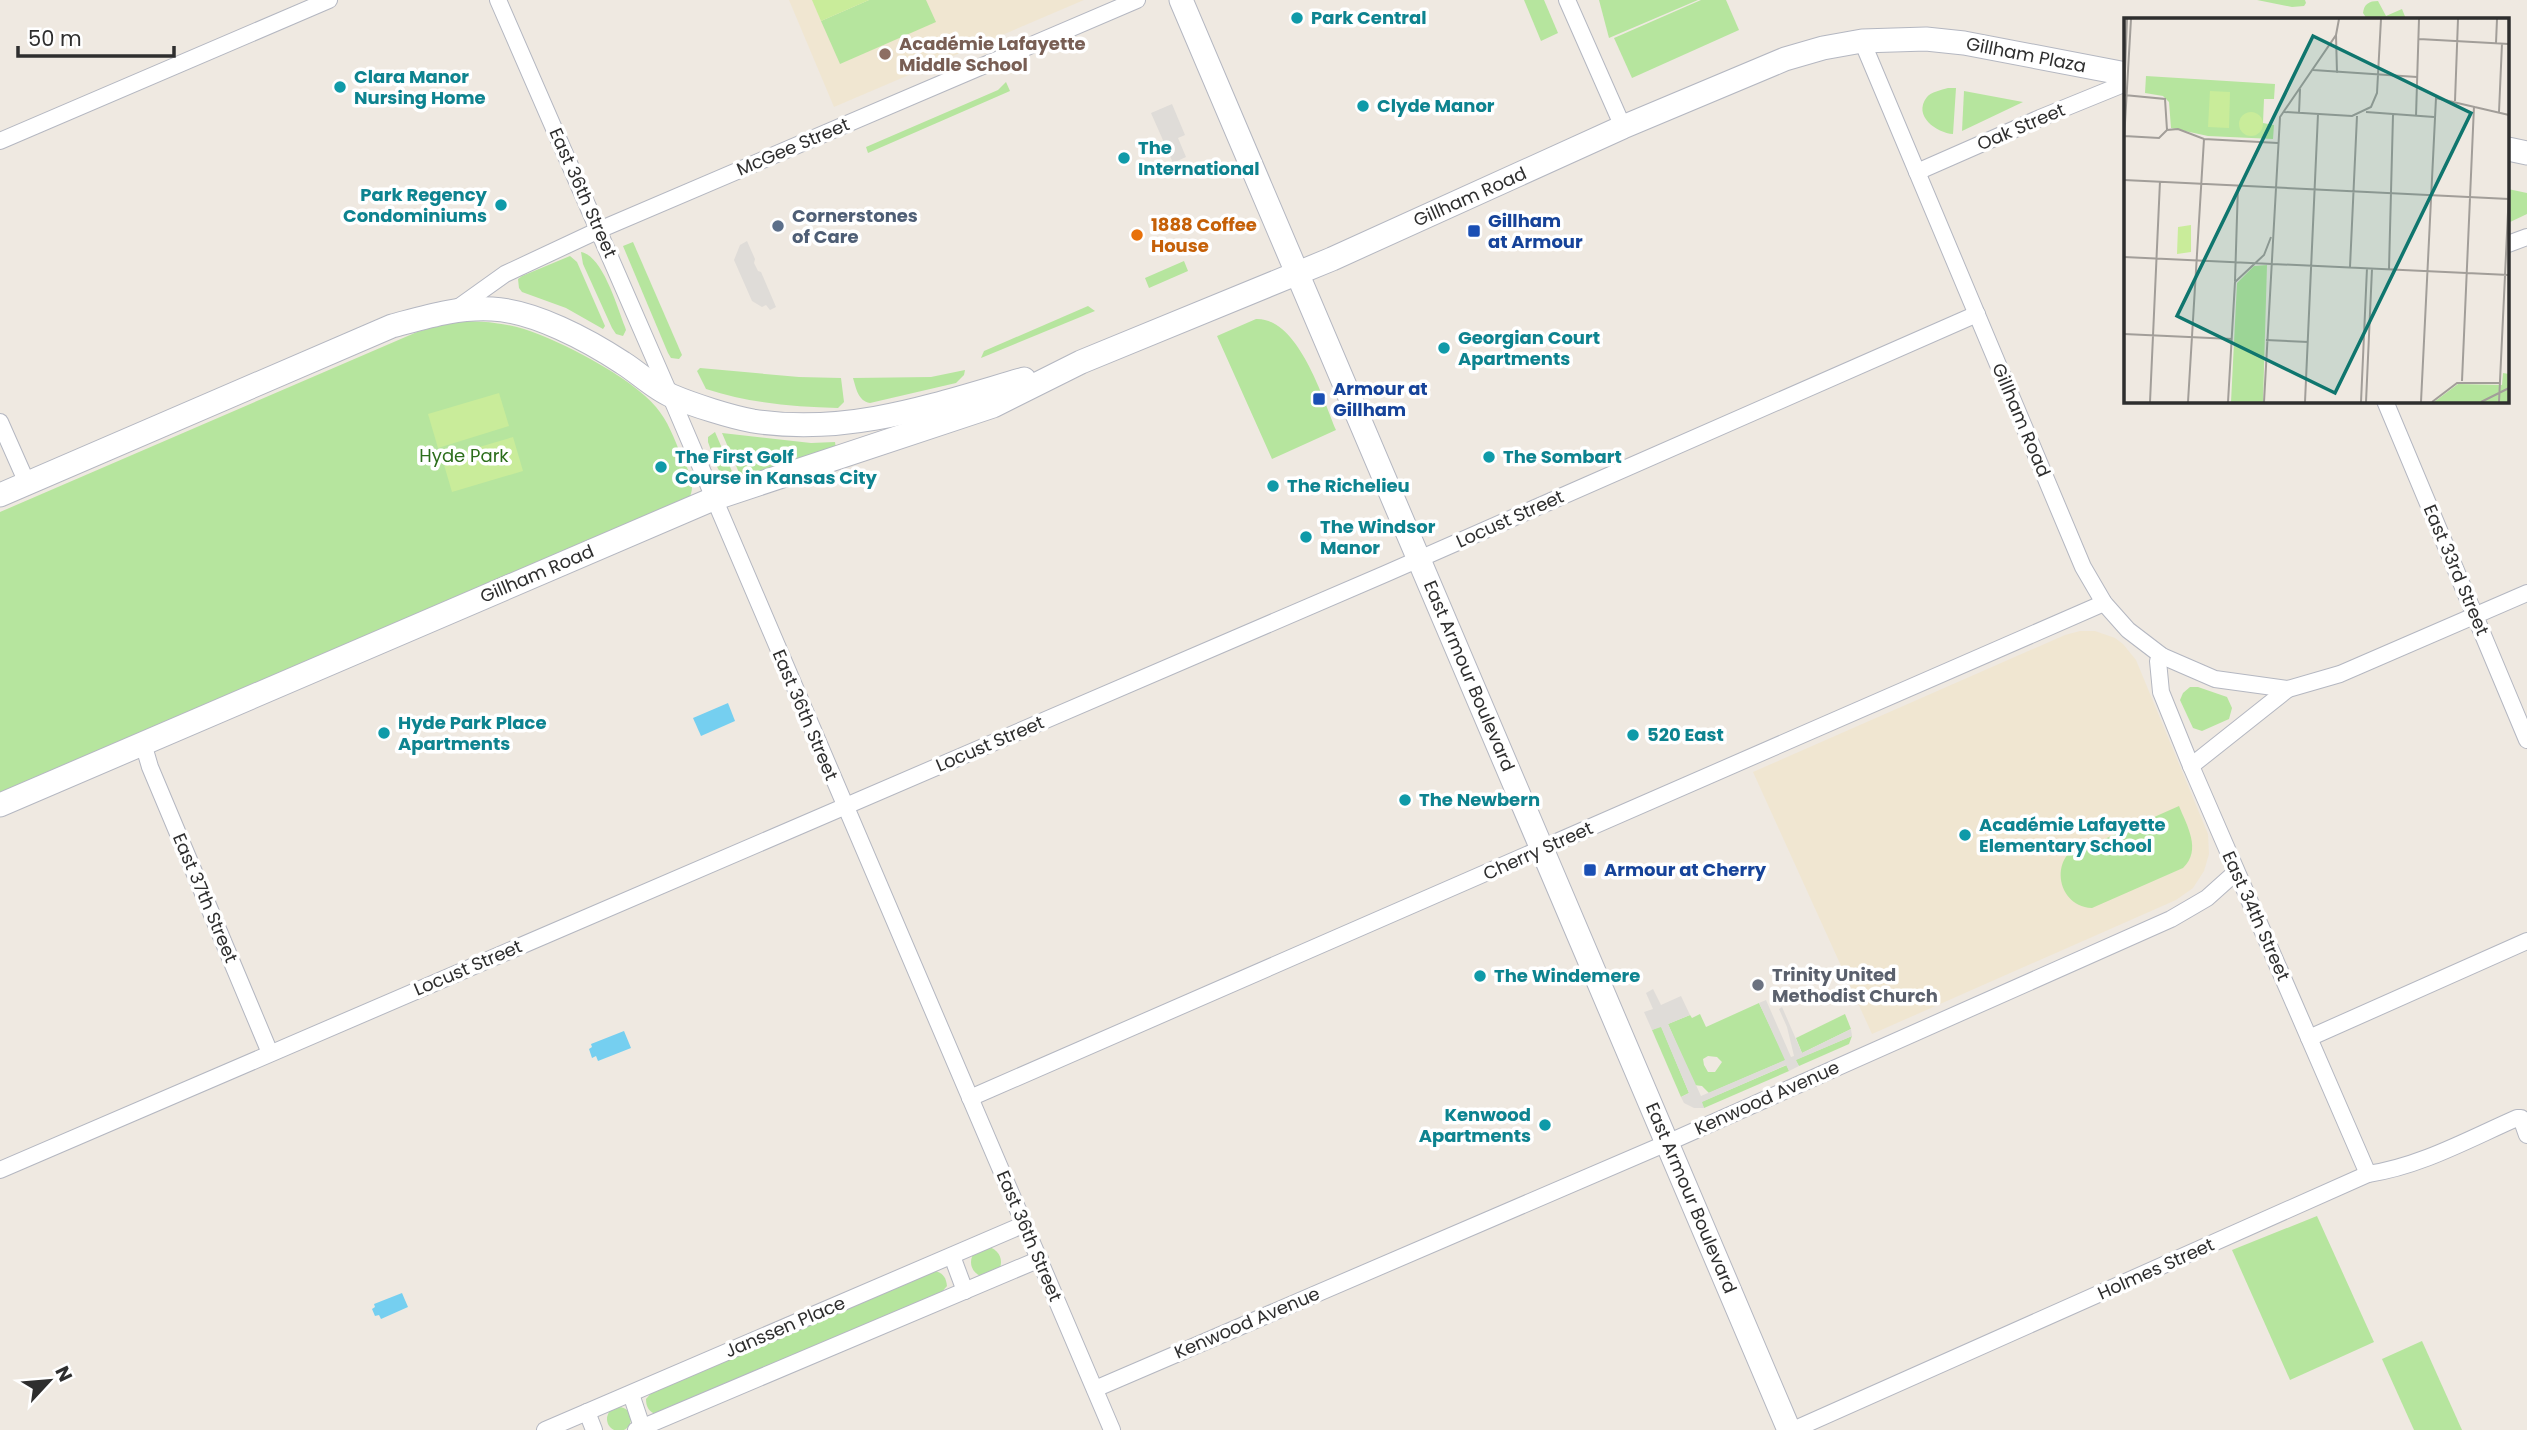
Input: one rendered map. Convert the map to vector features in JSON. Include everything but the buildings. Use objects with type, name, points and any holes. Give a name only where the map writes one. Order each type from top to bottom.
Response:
[{"type":"main road","name":"East Armour Boulevard","points":[[1181,0],[1791,1430]]},
{"type":"main road","name":"Gillham Road","points":[[0,805],[713,499],[993,406],[1081,362],[1298,273],[1623,127],[1785,59],[1862,41],[1926,39]]},
{"type":"main road","name":"Gillham Plaza","points":[[1926,39],[1964,43],[2124,74]]},
{"type":"main road","name":"Gillham Road","points":[[0,495],[393,326],[456,309],[494,309],[536,318],[612,356],[670,395],[751,421],[805,427],[912,412],[1081,362]]},
{"type":"street","points":[[0,141],[329,0]]},
{"type":"street","name":"East 36th Street","points":[[498,0],[670,395],[1112,1430]]},
{"type":"street","name":"McGee Street","points":[[456,309],[505,274],[599,230],[1137,0]]},
{"type":"street","points":[[1567,0],[1623,127]]},
{"type":"street","name":"Gillham Road","points":[[1862,41],[2083,567],[2105,603],[2128,630],[2162,656],[2215,680],[2288,689]]},
{"type":"street","name":"Oak Street","points":[[1917,172],[2124,84]]},
{"type":"street","points":[[2510,243],[2527,237]]},
{"type":"street","name":"Locust Street","points":[[0,1170],[1419,559],[1977,314]]},
{"type":"street","name":"East 33rd Street","points":[[2385,402],[2527,740]]},
{"type":"street","points":[[0,422],[27,484]]},
{"type":"street","name":"Gillham Road","points":[[2191,766],[2288,689],[2340,674],[2527,593]]},
{"type":"street","name":"Cherry Street","points":[[970,1098],[2105,603]]},
{"type":"street","name":"East 34th Street","points":[[2162,656],[2158,661],[2161,692],[2236,872],[2368,1174]]},
{"type":"street","name":"East 37th Street","points":[[143,743],[150,767],[270,1053]]},
{"type":"street","name":"Kenwood Avenue","points":[[1095,1389],[1667,1143],[2171,919],[2207,898],[2236,872]]},
{"type":"street","points":[[2309,1038],[2527,942]]},
{"type":"street","name":"Holmes Street","points":[[1791,1430],[2368,1174],[2391,1171],[2414,1163],[2517,1118],[2521,1118],[2527,1135]]},
{"type":"street","name":"Janssen Place","points":[[545,1430],[1025,1224]]},
{"type":"street","points":[[952,1256],[965,1291]]},
{"type":"street","name":"Janssen Place","points":[[639,1428],[1040,1259]]},
{"type":"street","points":[[631,1394],[639,1428]]},
{"type":"street","points":[[587,1412],[594,1430]]},
{"type":"shaded area","name":"Académie Lafayette Middle School","points":[[789,0],[1084,0],[834,107]]},
{"type":"shaded area","points":[[1172,104],[1185,135],[1178,138],[1186,157],[1173,163],[1151,113]]},
{"type":"shaded area","points":[[747,241],[755,259],[754,263],[761,272],[776,307],[770,310],[766,305],[762,307],[752,301],[734,260],[740,245]]},
{"type":"shaded area","points":[[2095,631],[2115,638],[2136,660],[2208,834],[2209,854],[2204,871],[2193,888],[2176,900],[1872,1034],[1753,772],[2065,635]]},
{"type":"shaded area","points":[[1653,989],[1661,1005],[1681,996],[1690,1015],[1668,1024],[1701,1096],[1785,1060],[1759,1003],[1766,1000],[1791,1057],[1794,1056],[1787,1027],[1779,1009],[1782,1007],[1802,1053],[1851,1029],[1852,1036],[1796,1060],[1799,1066],[1789,1071],[1786,1065],[1702,1102],[1704,1108],[1694,1108],[1684,1103],[1681,1097],[1689,1093],[1661,1027],[1652,1030],[1644,1012],[1653,1009],[1646,993]]},
{"type":"green space","points":[[812,0],[869,0],[821,21]]},
{"type":"green space","points":[[869,0],[926,0],[936,22],[840,64],[821,21]]},
{"type":"green space","points":[[1524,0],[1544,0],[1558,33],[1541,41]]},
{"type":"green space","points":[[1599,0],[1698,0],[1609,38]]},
{"type":"green space","points":[[1701,0],[1726,0],[1739,30],[1632,78],[1614,38]]},
{"type":"green space","points":[[2257,0],[2305,0],[2306,3],[2304,6],[2292,7]]},
{"type":"green space","points":[[2378,1],[2386,16],[2402,9],[2406,18],[2366,18],[2363,13],[2364,7],[2370,2]]},
{"type":"green space","points":[[1006,82],[1010,91],[868,153],[866,147],[998,90]]},
{"type":"green space","points":[[1956,88],[1953,134],[1934,127],[1922,111],[1929,95]]},
{"type":"green space","points":[[1964,91],[2023,102],[1962,131]]},
{"type":"green space","points":[[2510,189],[2527,193],[2527,214],[2510,222]]},
{"type":"green space","points":[[633,242],[682,355],[679,359],[671,358],[668,353],[623,246]]},
{"type":"green space","points":[[581,252],[596,263],[608,284],[626,330],[623,336],[616,334],[612,328],[583,264]]},
{"type":"green space","points":[[570,256],[577,262],[605,326],[603,329],[566,308],[522,292],[519,288],[518,279],[522,276]]},
{"type":"green space","points":[[1184,261],[1188,271],[1149,288],[1145,278]]},
{"type":"green space","points":[[1088,306],[1095,311],[981,358],[984,351]]},
{"type":"green space","points":[[1256,319],[1271,322],[1284,331],[1296,345],[1316,381],[1336,430],[1272,459],[1217,336]]},
{"type":"green space","name":"Hyde Park","points":[[455,321],[490,322],[524,329],[575,351],[630,384],[656,407],[670,430],[691,477],[692,488],[688,500],[0,799],[0,512],[417,332]]},
{"type":"green space","points":[[700,368],[841,378],[844,402],[838,408],[738,398],[706,389],[697,371]]},
{"type":"green space","points":[[965,370],[956,383],[870,403],[860,397],[853,378],[931,377]]},
{"type":"green space","points":[[499,393],[509,426],[438,448],[428,414]]},
{"type":"green space","points":[[715,432],[737,483],[721,474],[715,461],[708,437]]},
{"type":"green space","points":[[722,433],[811,443],[835,442],[836,449],[743,482]]},
{"type":"green space","points":[[513,437],[523,471],[452,492],[442,458]]},
{"type":"green space","points":[[2190,687],[2227,697],[2232,708],[2229,719],[2202,731],[2193,728],[2180,700]]},
{"type":"green space","points":[[2179,806],[2192,846],[2192,854],[2183,868],[2092,908],[2079,905],[2069,897],[2061,876],[2062,864],[2068,855],[2077,848],[2091,845]]},
{"type":"green space","points":[[1759,1003],[1786,1060],[1709,1093],[1702,1086],[1694,1085],[1668,1024],[1700,1014],[1706,1027]],"holes":[[[1708,1056],[1717,1057],[1722,1062],[1715,1072],[1708,1072],[1703,1059]]]},
{"type":"green space","points":[[1845,1014],[1851,1029],[1802,1053],[1796,1038]]},
{"type":"green space","points":[[1661,1026],[1689,1093],[1681,1097],[1652,1030]]},
{"type":"green space","points":[[1852,1036],[1849,1044],[1799,1066],[1795,1060]]},
{"type":"green space","points":[[1787,1065],[1789,1071],[1704,1108],[1701,1102]]},
{"type":"green space","points":[[2317,1216],[2374,1342],[2290,1380],[2232,1250]]},
{"type":"green space","points":[[986,1247],[996,1252],[1001,1262],[996,1272],[986,1277],[976,1272],[971,1262],[976,1252]]},
{"type":"green space","points":[[936,1271],[943,1275],[947,1283],[940,1294],[657,1415],[647,1407],[646,1399],[653,1391]]},
{"type":"green space","points":[[2422,1341],[2462,1430],[2414,1430],[2382,1359]]},
{"type":"green space","points":[[619,1407],[630,1414],[631,1419],[624,1430],[619,1431],[608,1424],[607,1419],[614,1408]]},
{"type":"water","points":[[728,703],[735,721],[701,736],[693,718]]},
{"type":"water","points":[[624,1031],[631,1048],[598,1061],[596,1056],[592,1058],[589,1049],[591,1044]]},
{"type":"water","points":[[402,1293],[408,1307],[381,1319],[379,1315],[375,1316],[372,1309],[374,1304]]},
{"type":"place","name":"Park Central","points":[[1297,18]]},
{"type":"place","name":"Académie Lafayette Middle School","points":[[885,54]]},
{"type":"place","name":"Clara Manor Nursing Home","points":[[340,87]]},
{"type":"place","name":"Clyde Manor","points":[[1363,106]]},
{"type":"place","name":"The International","points":[[1124,158]]},
{"type":"place","name":"Park Regency Condominiums","points":[[501,205]]},
{"type":"place","name":"Cornerstones of Care","points":[[778,226]]},
{"type":"place","name":"Gillham at Armour","points":[[1474,231]]},
{"type":"place","name":"1888 Coffee House","points":[[1137,235]]},
{"type":"place","name":"Georgian Court Apartments","points":[[1444,348]]},
{"type":"place","name":"Armour at Gillham","points":[[1319,399]]},
{"type":"place","name":"The Sombart","points":[[1489,457]]},
{"type":"place","name":"The First Golf Course in Kansas City","points":[[661,467]]},
{"type":"place","name":"The Richelieu","points":[[1273,486]]},
{"type":"place","name":"The Windsor Manor","points":[[1306,537]]},
{"type":"place","name":"Hyde Park Place Apartments","points":[[384,733]]},
{"type":"place","name":"520 East","points":[[1633,735]]},
{"type":"place","name":"The Newbern","points":[[1405,800]]},
{"type":"place","name":"Académie Lafayette Elementary School","points":[[1965,835]]},
{"type":"place","name":"Armour at Cherry","points":[[1590,870]]},
{"type":"place","name":"The Windemere","points":[[1480,976]]},
{"type":"place","name":"Trinity United Methodist Church","points":[[1758,985]]},
{"type":"place","name":"Kenwood Apartments","points":[[1545,1125]]}]
